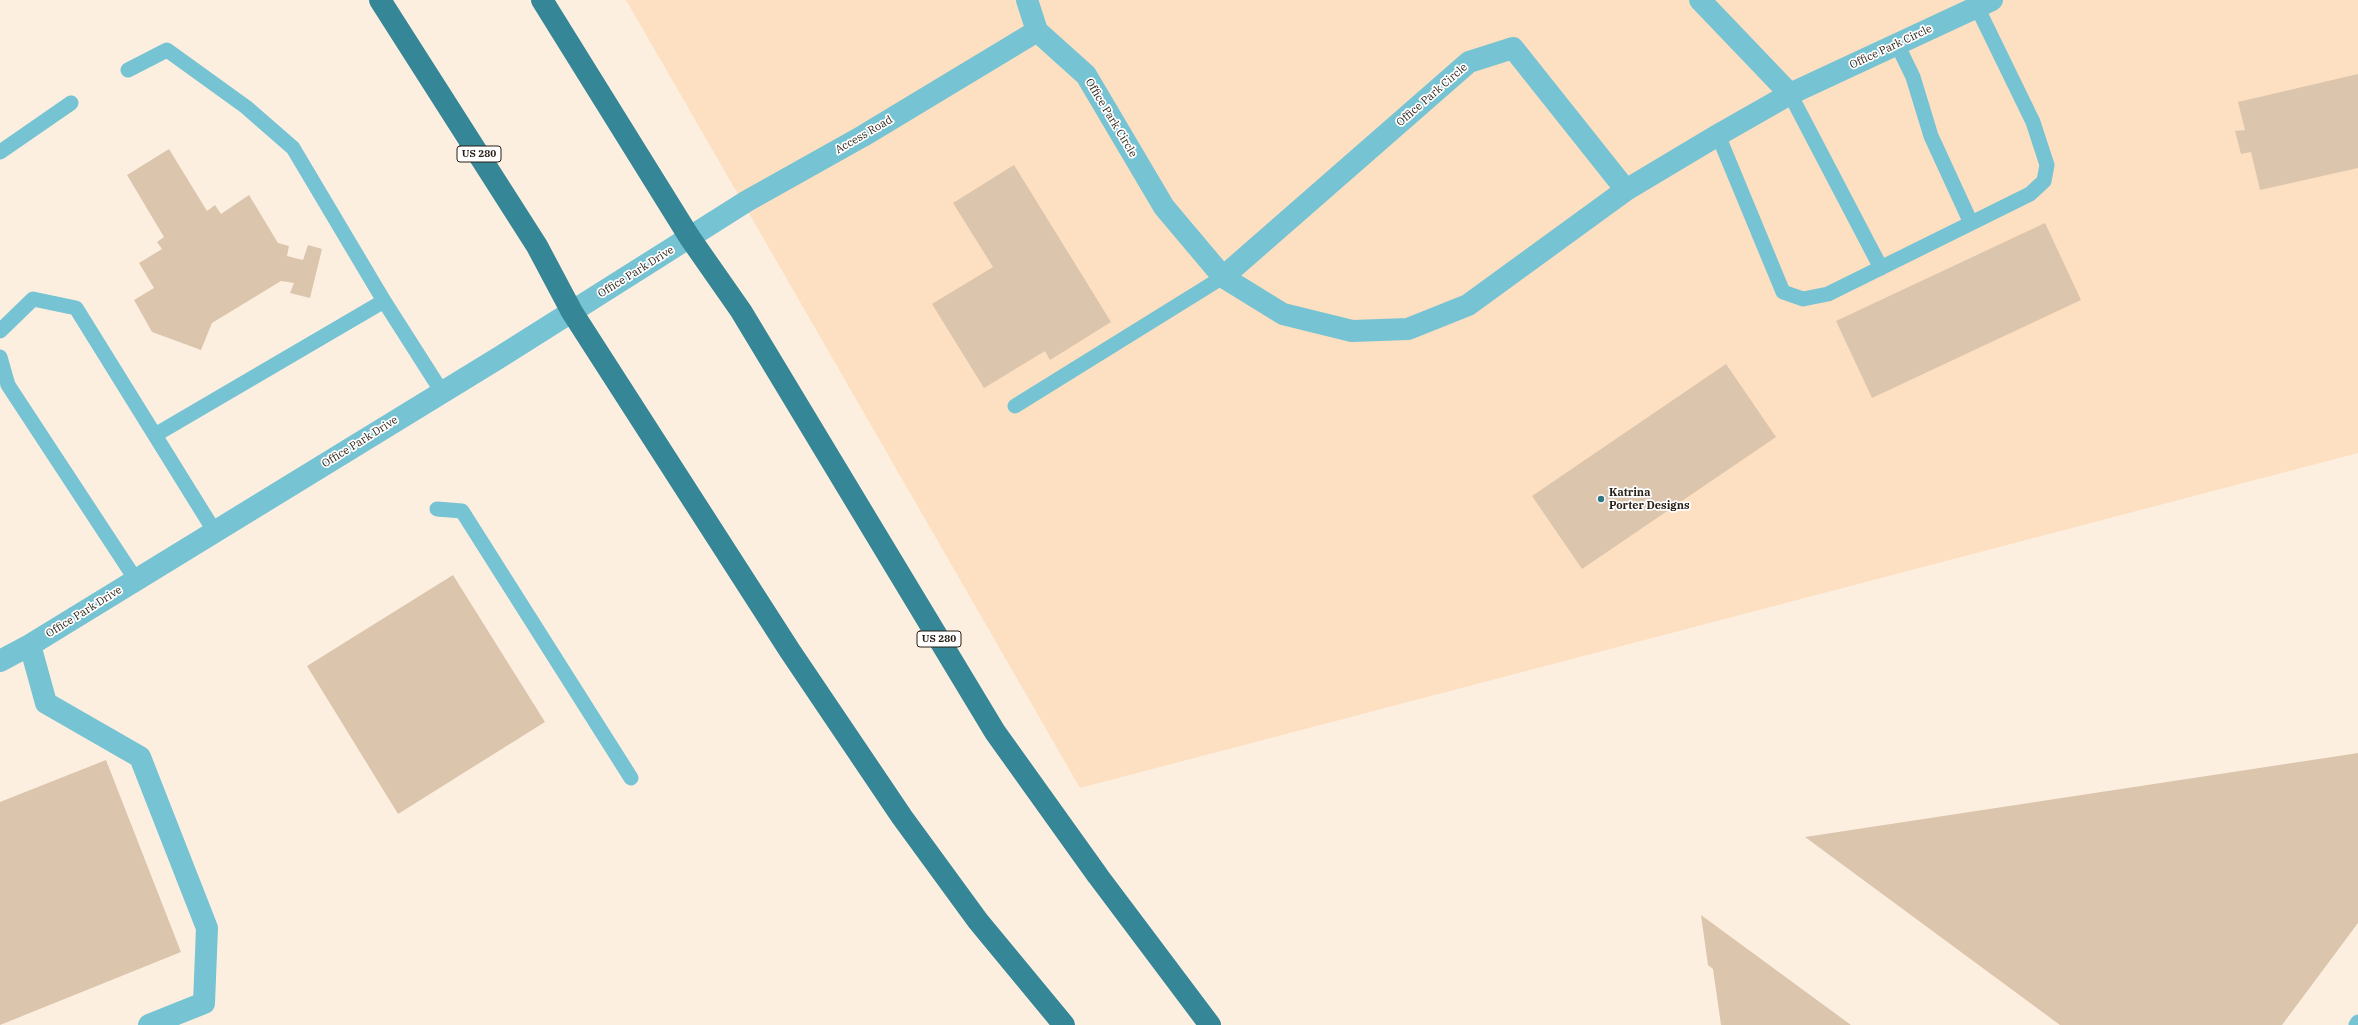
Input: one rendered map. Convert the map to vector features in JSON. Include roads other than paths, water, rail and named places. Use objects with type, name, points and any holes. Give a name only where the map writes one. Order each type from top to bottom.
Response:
[{"type":"highway","name":"US 280","points":[[380,0],[537,246],[572,312],[790,651],[902,817],[978,921],[1064,1025]]},
{"type":"highway","name":"US 280","points":[[542,0],[690,238],[741,311],[995,732],[1098,876],[1210,1025]]},
{"type":"street","points":[[1027,0],[1037,31]]},
{"type":"street","points":[[1700,0],[1790,94]]},
{"type":"street","name":"Office Park Circle","points":[[1037,31],[1086,75],[1164,207],[1223,277],[1283,314],[1352,331],[1408,329],[1468,305],[1626,190],[1718,135],[1790,94],[1984,3]]},
{"type":"street","name":"Access Road","points":[[690,238],[747,201],[863,136],[1037,31]]},
{"type":"street","name":"Office Park Circle","points":[[1223,277],[1469,62],[1512,48],[1626,190]]},
{"type":"street","name":"Office Park Drive","points":[[0,661],[30,645],[215,532],[690,238]]},
{"type":"street","points":[[30,645],[46,703],[140,757],[207,928],[204,1003],[149,1025]]},
{"type":"lane","points":[[1718,135],[1783,292],[1803,299],[1828,294],[2030,194],[2044,181],[2047,165],[2033,122],[1984,3]]},
{"type":"lane","points":[[1897,44],[1913,77],[1931,136],[1971,223]]},
{"type":"lane","points":[[128,70],[167,50],[246,107],[292,148],[384,301],[442,392]]},
{"type":"lane","points":[[1790,94],[1880,268]]},
{"type":"lane","points":[[0,152],[71,103]]},
{"type":"lane","points":[[1015,406],[1223,277]]},
{"type":"lane","points":[[0,331],[33,299],[76,308],[215,532]]},
{"type":"lane","points":[[155,435],[384,301]]},
{"type":"lane","points":[[1,359],[8,385],[136,580]]},
{"type":"lane","points":[[437,509],[462,511],[631,778]]},
{"type":"place","name":"Katrina Porter Designs","points":[[1601,499]]}]
